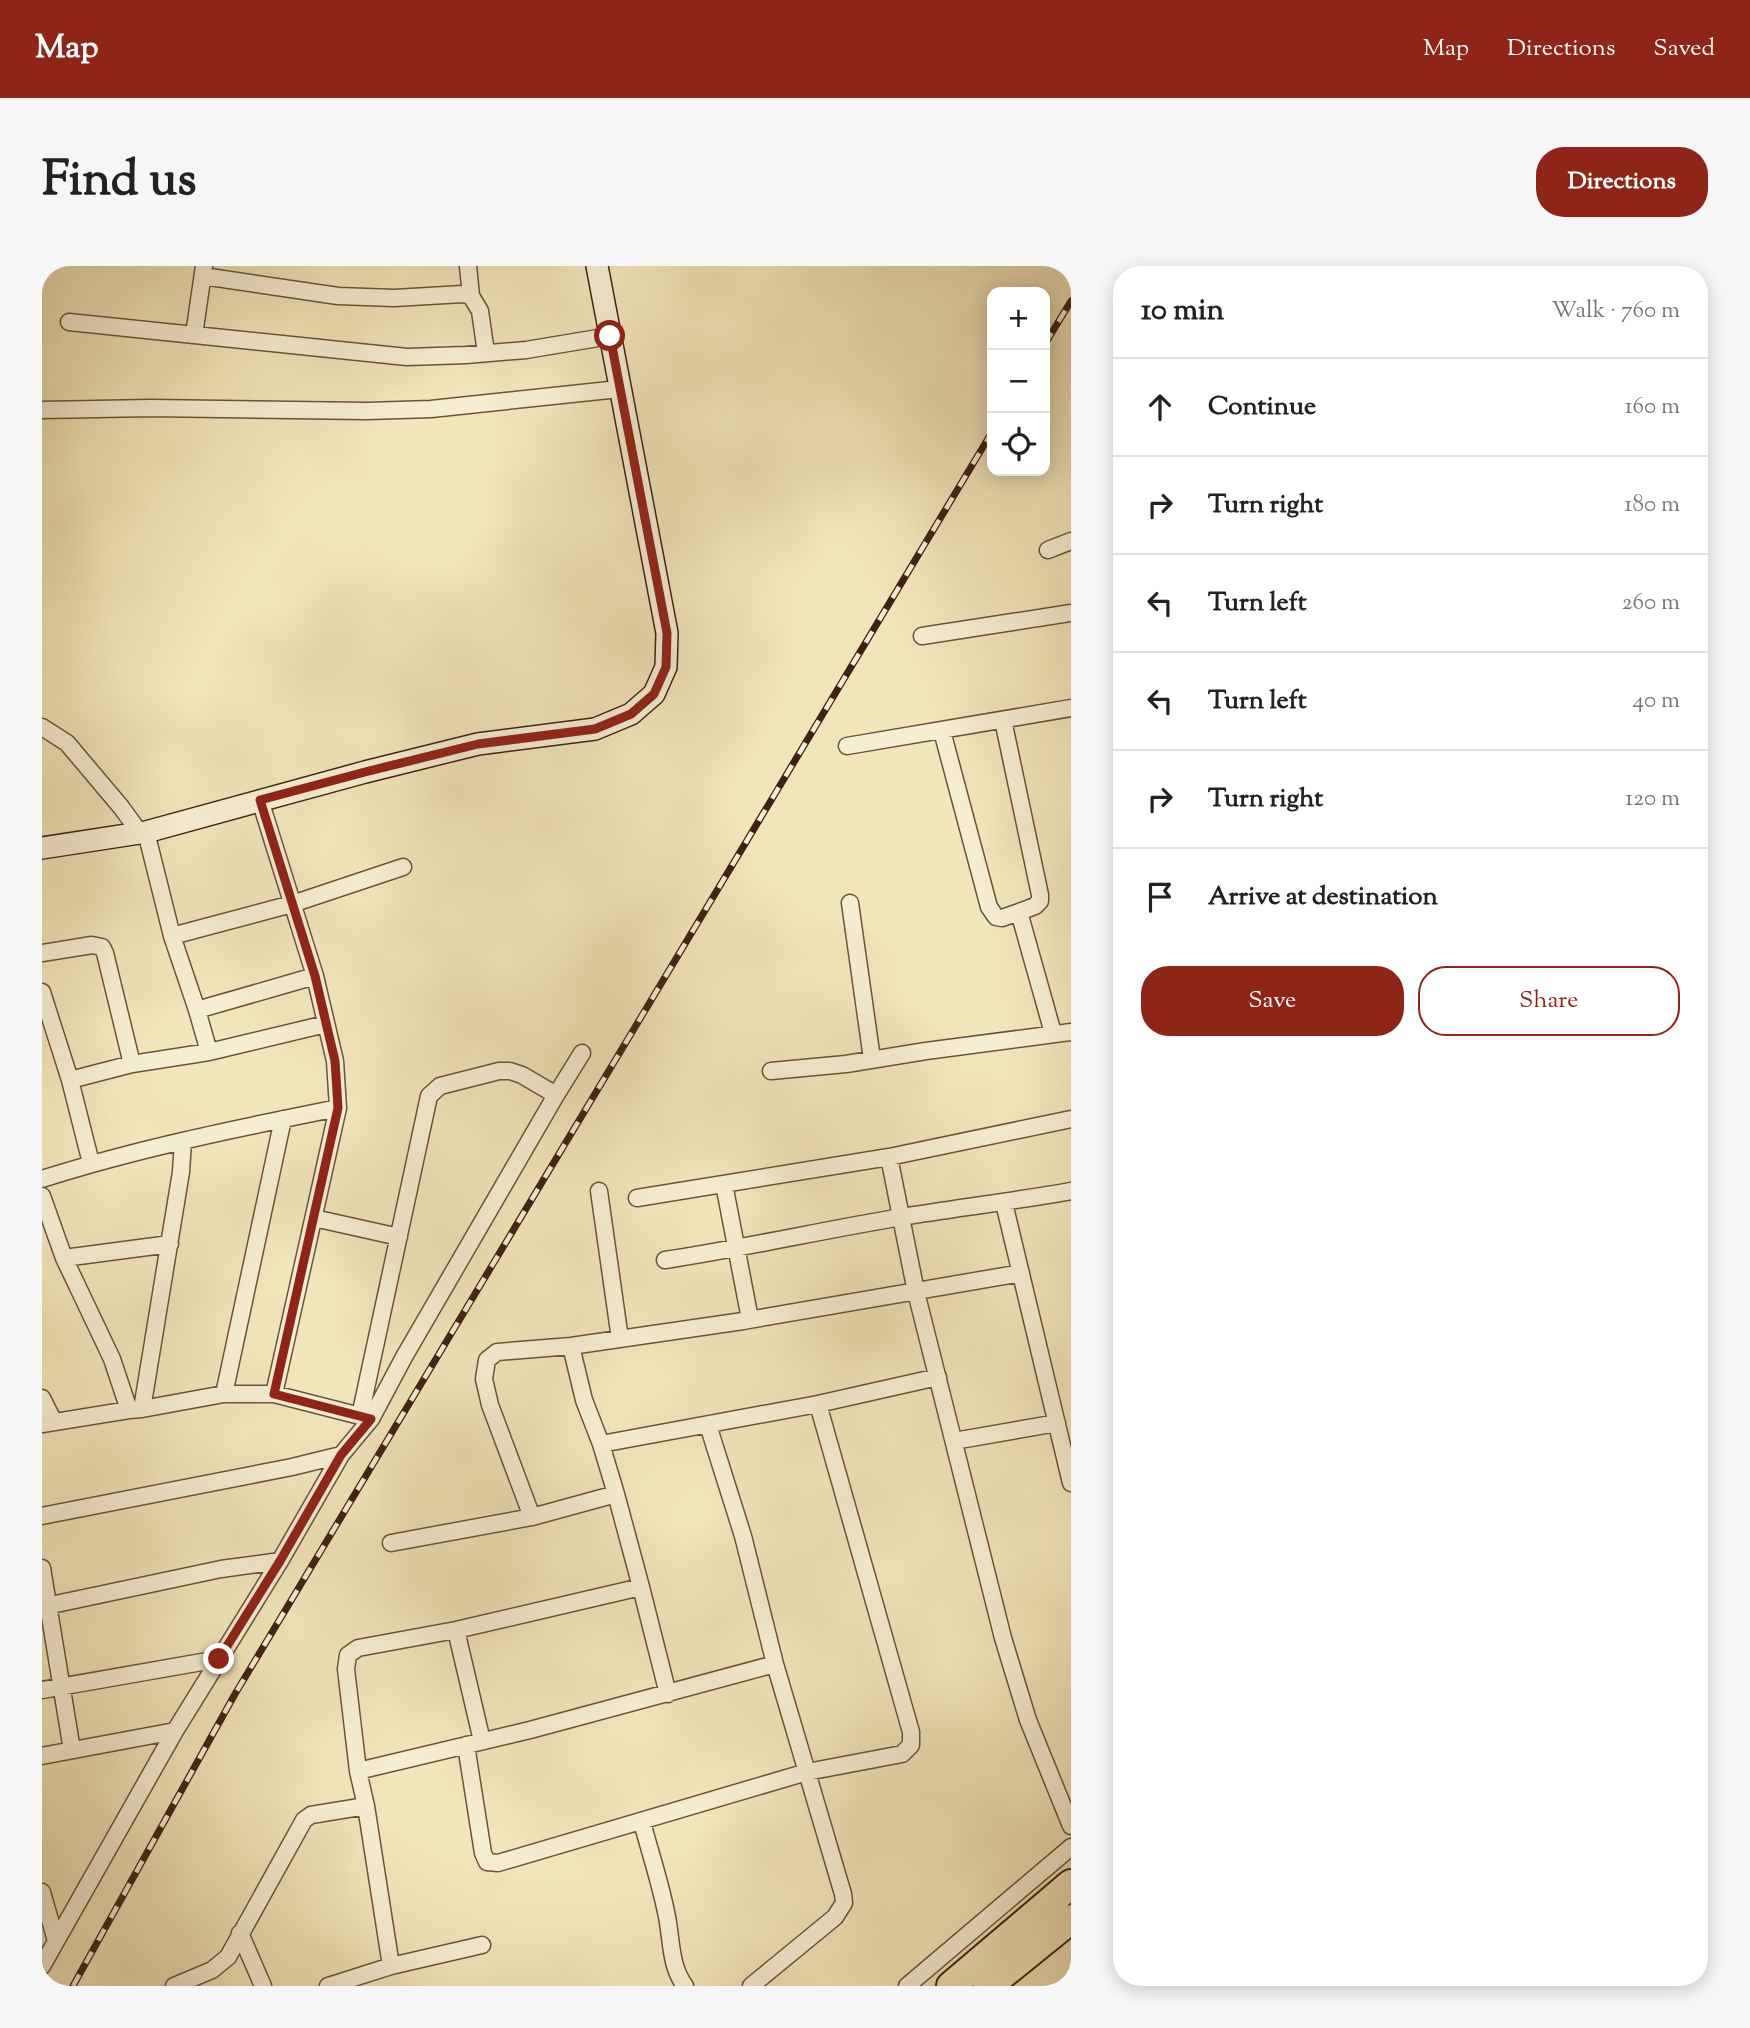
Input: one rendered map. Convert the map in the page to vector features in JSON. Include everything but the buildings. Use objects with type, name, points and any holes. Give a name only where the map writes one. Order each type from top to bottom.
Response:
[{"type":"highway","points":[[951,1986],[1071,1884]]},
{"type":"highway","points":[[988,1986],[1071,1919]]},
{"type":"main road","points":[[42,848],[143,833],[478,744],[595,729],[631,714],[654,694],[666,667],[667,633],[597,266]]},
{"type":"street","points":[[468,266],[471,296],[480,311],[486,354]]},
{"type":"street","points":[[194,335],[203,271],[338,296],[471,296]]},
{"type":"street","points":[[69,321],[407,357],[526,350],[610,336]]},
{"type":"street","points":[[42,410],[419,410],[619,389]]},
{"type":"street","points":[[1048,550],[1071,541]]},
{"type":"street","points":[[922,636],[1071,613]]},
{"type":"street","points":[[848,746],[1071,708]]},
{"type":"street","points":[[943,731],[989,907],[996,917],[1019,912],[1035,906],[1040,901],[1003,720]]},
{"type":"street","points":[[42,727],[67,743],[143,833],[209,1052]]},
{"type":"street","points":[[260,800],[315,976],[335,1061],[338,1108],[274,1394]]},
{"type":"street","points":[[172,936],[292,904],[403,867]]},
{"type":"street","points":[[850,903],[872,1059]]},
{"type":"street","points":[[1019,912],[1053,1033]]},
{"type":"street","points":[[42,953],[92,945],[102,947],[132,1064]]},
{"type":"street","points":[[197,1010],[315,976]]},
{"type":"street","points":[[42,992],[49,1039],[70,1080],[91,1163]]},
{"type":"street","points":[[70,1080],[132,1064],[209,1052],[326,1024]]},
{"type":"street","points":[[771,1071],[1071,1032]]},
{"type":"street","points":[[42,1966],[174,1731],[280,1561],[341,1455],[404,1357],[582,1053]]},
{"type":"street","points":[[365,1417],[429,1096],[440,1086],[499,1071],[522,1075],[556,1095]]},
{"type":"street","points":[[42,1178],[183,1141],[338,1108]]},
{"type":"street","points":[[224,1394],[283,1119]]},
{"type":"street","points":[[637,1198],[889,1157],[1071,1119]]},
{"type":"street","points":[[135,1410],[170,1244],[183,1141]]},
{"type":"street","points":[[889,1157],[916,1292],[1010,1662],[1028,1720],[1071,1826]]},
{"type":"street","points":[[724,1184],[750,1319]]},
{"type":"street","points":[[599,1191],[620,1339]]},
{"type":"street","points":[[665,1260],[901,1217],[1071,1191]]},
{"type":"street","points":[[42,1196],[64,1258],[135,1410]]},
{"type":"street","points":[[1004,1203],[1071,1483]]},
{"type":"street","points":[[314,1218],[399,1237]]},
{"type":"street","points":[[64,1258],[170,1244]]},
{"type":"street","points":[[532,1517],[490,1405],[484,1380],[487,1360],[497,1352],[620,1339],[1021,1273]]},
{"type":"street","points":[[571,1346],[584,1400],[616,1494],[667,1694]]},
{"type":"street","points":[[601,1444],[818,1404],[938,1377]]},
{"type":"street","points":[[42,1398],[48,1423],[224,1394],[274,1394],[365,1417]]},
{"type":"street","points":[[456,1630],[474,1743],[483,1853],[487,1863],[498,1863],[807,1772],[902,1754],[911,1745],[911,1732],[818,1404]]},
{"type":"street","points":[[954,1441],[1057,1423]]},
{"type":"street","points":[[708,1425],[743,1536],[775,1664],[844,1903],[835,1917],[751,1986]]},
{"type":"street","points":[[42,1517],[341,1455]]},
{"type":"street","points":[[391,1543],[532,1517],[616,1494]]},
{"type":"street","points":[[46,1606],[221,1569],[280,1561]]},
{"type":"street","points":[[42,1568],[46,1606],[72,1750]]},
{"type":"street","points":[[391,1966],[366,1805],[358,1771],[346,1669],[348,1655],[358,1648],[456,1630],[641,1587]]},
{"type":"street","points":[[42,1690],[219,1659]]},
{"type":"street","points":[[358,1771],[667,1694],[775,1664]]},
{"type":"street","points":[[42,1756],[174,1731]]},
{"type":"street","points":[[174,1986],[212,1970],[228,1957],[304,1820],[311,1815],[366,1805]]},
{"type":"street","points":[[642,1822],[667,1914],[673,1958],[685,1986]]},
{"type":"street","points":[[907,1986],[1071,1847]]},
{"type":"street","points":[[42,1892],[47,1925],[56,1941]]},
{"type":"street","points":[[240,1933],[264,1986]]},
{"type":"street","points":[[328,1986],[391,1966],[482,1945]]},
{"type":"railway","points":[[1050,336],[1071,301]]},
{"type":"railway","points":[[73,1986],[235,1694],[987,440]]},
{"type":"route","points":[[219,1659],[341,1455],[371,1419],[274,1394],[338,1108],[335,1061],[315,976],[260,800],[478,744],[595,729],[631,714],[654,694],[666,667],[667,633],[610,336]]}]
